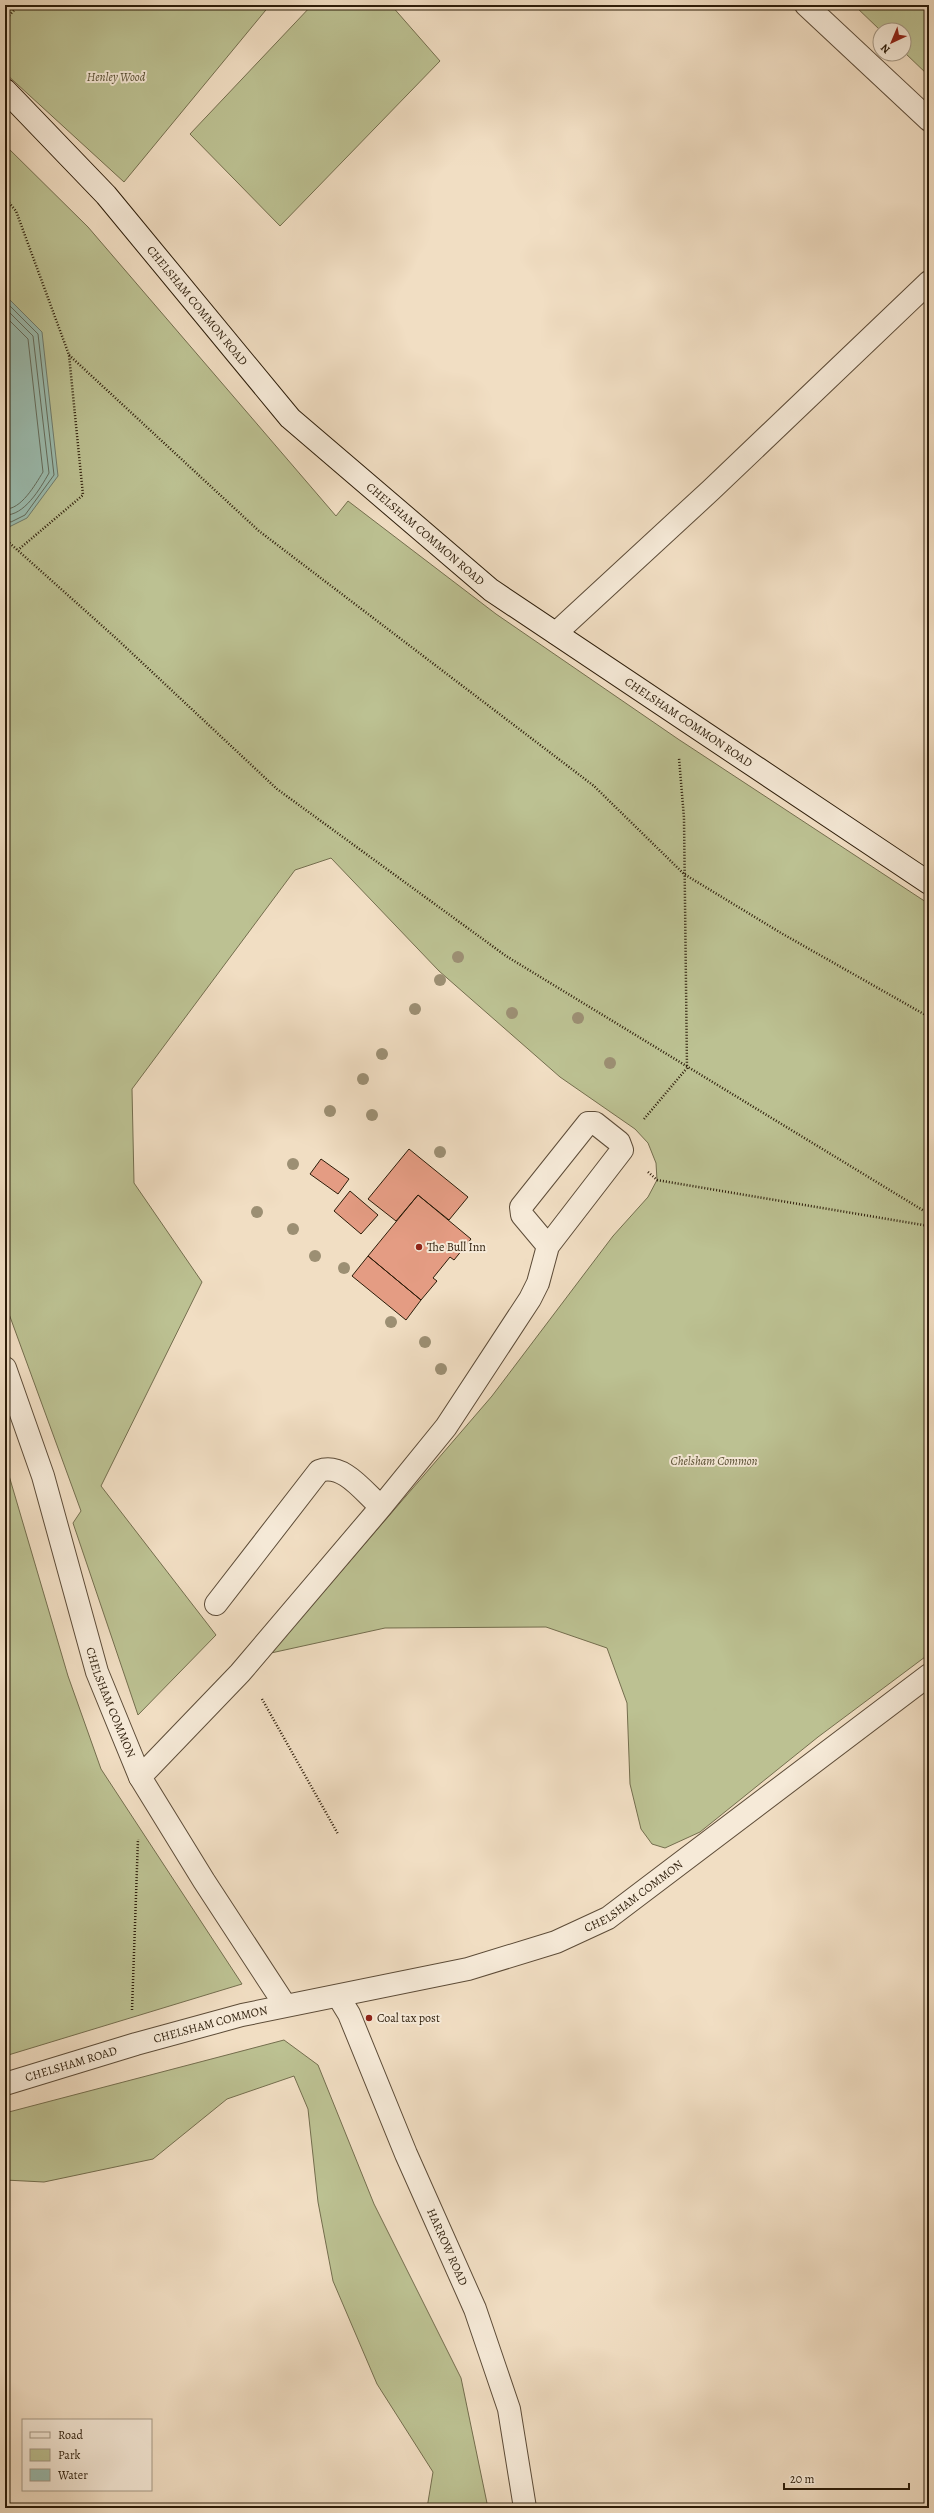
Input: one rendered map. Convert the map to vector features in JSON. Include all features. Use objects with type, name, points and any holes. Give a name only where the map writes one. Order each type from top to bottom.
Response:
[{"type":"street","points":[[806,5],[929,120]]},
{"type":"street","name":"CHELSHAM COMMON ROAD","points":[[5,90],[106,195],[290,418],[491,590],[929,883]]},
{"type":"street","points":[[556,633],[711,490],[929,282]]},
{"type":"street","points":[[140,1777],[240,1673],[381,1507],[446,1427],[530,1299],[538,1283],[548,1246],[622,1150],[619,1142],[595,1123],[588,1123],[522,1207],[522,1215],[548,1246]]},
{"type":"street","name":"CHELSHAM COMMON","points":[[5,1368],[43,1476],[97,1672],[140,1777],[204,1881],[285,2005]]},
{"type":"street","points":[[216,1604],[320,1471],[329,1467],[340,1470],[381,1507]]},
{"type":"street","name":"CHELSHAM COMMON","points":[[136,2044],[285,2005],[338,1996],[468,1968],[556,1942],[608,1918],[929,1675]]},
{"type":"street","name":"HARROW ROAD","points":[[338,1996],[349,2014],[406,2154],[475,2309],[509,2410],[525,2508]]},
{"type":"street","name":"CHELSHAM ROAD","points":[[5,2084],[136,2044]]},
{"type":"path","points":[[5,20],[19,5]]},
{"type":"path","points":[[5,198],[16,211],[69,355],[83,495],[18,550]]},
{"type":"path","points":[[69,355],[260,531],[594,786],[684,874],[781,933],[929,1017]]},
{"type":"path","points":[[5,539],[119,641],[276,789],[506,956],[687,1068],[929,1214]]},
{"type":"path","points":[[640,1124],[687,1068],[684,818],[676,714]]},
{"type":"path","points":[[622,1150],[657,1180],[929,1226]]},
{"type":"path","points":[[240,1673],[259,1695],[338,1834]]},
{"type":"path","points":[[132,2011],[138,1832]]},
{"type":"green space","name":"Henley Wood","points":[[5,5],[270,5],[124,182],[5,73]]},
{"type":"green space","points":[[312,5],[391,5],[440,61],[280,226],[190,134]]},
{"type":"green space","points":[[854,5],[929,5],[929,76],[912,60],[912,22],[872,22]]},
{"type":"green space","name":"Chelsham Common","points":[[5,145],[88,227],[336,516],[348,501],[496,614],[678,739],[929,904],[929,1654],[818,1737],[700,1832],[665,1848],[652,1844],[641,1829],[630,1784],[627,1703],[607,1648],[546,1627],[385,1628],[271,1653],[492,1396],[613,1236],[648,1197],[657,1180],[656,1163],[648,1143],[635,1129],[560,1077],[439,971],[331,858],[295,870],[132,1089],[134,1183],[202,1282],[101,1486],[216,1635],[138,1715],[73,1523],[81,1511],[5,1303]]},
{"type":"green space","points":[[5,1462],[68,1676],[101,1769],[242,1984],[5,2056]]},
{"type":"green space","points":[[284,2040],[318,2065],[374,2204],[461,2378],[488,2508],[427,2508],[433,2472],[377,2384],[333,2281],[318,2202],[308,2109],[294,2076],[227,2099],[153,2159],[44,2182],[5,2180],[5,2113]]},
{"type":"water","points":[[5,295],[42,332],[58,476],[27,518],[9,527],[5,522]]},
{"type":"building","points":[[409,1149],[468,1197],[449,1220],[418,1195],[396,1221],[368,1199]]},
{"type":"building","points":[[321,1159],[349,1179],[338,1194],[310,1174]]},
{"type":"building","points":[[350,1191],[378,1215],[361,1234],[334,1211]]},
{"type":"building","points":[[418,1195],[471,1239],[454,1260],[450,1257],[433,1278],[437,1281],[421,1300],[368,1256]]},
{"type":"building","points":[[368,1256],[421,1300],[406,1320],[352,1276]]},
{"type":"place","name":"The Bull Inn","points":[[419,1247]]},
{"type":"place","name":"Coal tax post","points":[[369,2018]]}]
